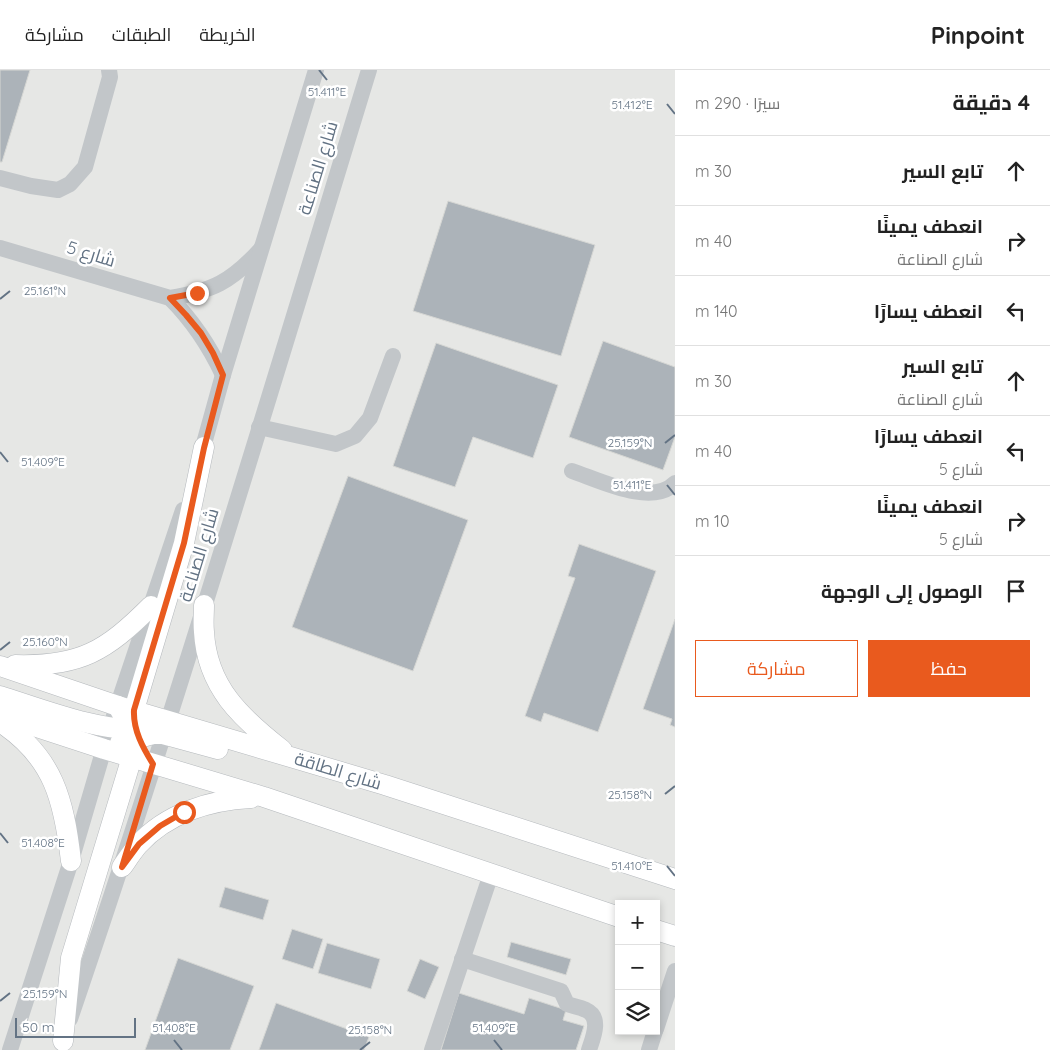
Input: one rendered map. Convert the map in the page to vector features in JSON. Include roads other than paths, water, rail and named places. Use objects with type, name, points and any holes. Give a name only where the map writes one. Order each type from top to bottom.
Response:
[{"type":"main road","points":[[62,1045],[71,958],[129,729],[184,543],[204,448]]},
{"type":"main road","points":[[204,605],[204,632],[209,660],[219,685],[234,708],[254,728],[289,756]]},
{"type":"main road","points":[[0,666],[50,665],[81,658],[107,645],[129,628],[151,606]]},
{"type":"main road","points":[[0,666],[129,729],[153,764],[264,797],[615,916]]},
{"type":"main road","points":[[0,696],[82,721],[129,729],[166,727],[308,774],[385,785]]},
{"type":"main road","points":[[0,715],[104,749],[129,729]]},
{"type":"main road","points":[[0,722],[28,745],[47,770],[60,798],[67,829],[70,861]]},
{"type":"main road","name":"شارع الطاقة","points":[[166,727],[289,756],[675,878]]},
{"type":"main road","points":[[122,867],[139,844],[160,826],[184,812],[211,803],[264,797]]},
{"type":"main road","points":[[660,931],[675,936]]},
{"type":"street","points":[[0,178],[31,186],[58,190],[70,184],[85,167],[110,77],[108,70]]},
{"type":"street","name":"شارع الصناعة","points":[[10,1050],[104,749],[129,729],[151,606],[204,448],[223,375],[316,70]]},
{"type":"street","name":"شارع الصناعة","points":[[62,1045],[122,867],[369,70]]},
{"type":"street","name":"شارع 5","points":[[0,248],[170,298],[197,293],[222,283],[244,267],[263,247]]},
{"type":"street","points":[[170,298],[201,333],[223,375]]},
{"type":"street","points":[[259,428],[336,444],[355,436],[370,418],[393,356]]},
{"type":"street","points":[[572,471],[637,492],[658,493],[668,490],[675,483]]},
{"type":"street","points":[[432,1050],[491,874]]},
{"type":"street","points":[[462,958],[562,991],[567,1004],[586,1010],[594,1017],[595,1028],[589,1050]]},
{"type":"street","points":[[660,1018],[675,971]]},
{"type":"street","points":[[649,1050],[654,1035]]}]
